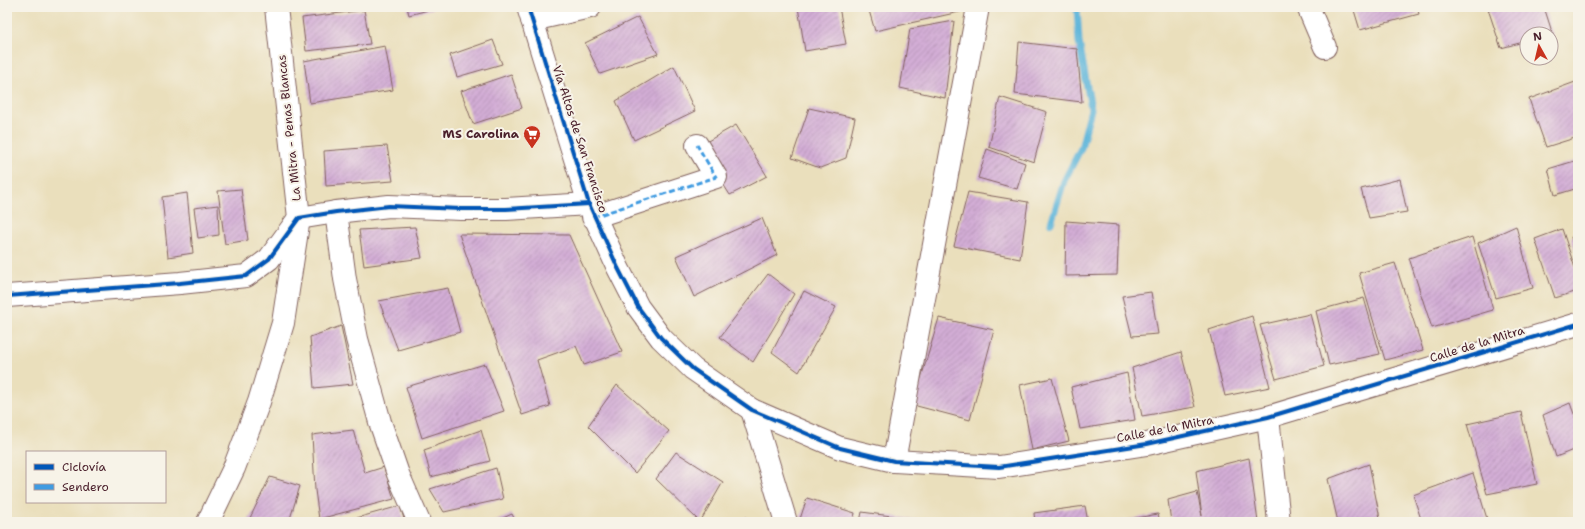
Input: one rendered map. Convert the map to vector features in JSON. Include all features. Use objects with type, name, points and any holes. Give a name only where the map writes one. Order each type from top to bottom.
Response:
[{"type":"street","name":"La Mitra - Penas Blancas","points":[[208,522],[234,468],[259,402],[283,323],[299,218],[276,7]]},
{"type":"street","points":[[530,13],[590,7]]},
{"type":"street","points":[[894,461],[978,7]]},
{"type":"street","points":[[1308,7],[1325,47]]},
{"type":"street","name":"Vía Altos de San Francisco","points":[[530,13],[591,210],[638,307],[661,338],[693,369],[752,410]]},
{"type":"street","points":[[7,296],[180,283],[246,276],[269,259],[299,218],[336,212],[389,206],[461,209],[591,210],[716,176],[697,145]]},
{"type":"street","points":[[336,212],[345,279],[357,338],[383,429],[398,474],[419,522]]},
{"type":"street","name":"Calle de la Mitra","points":[[752,410],[840,448],[894,461],[999,467],[1147,444],[1268,417],[1578,324]]},
{"type":"street","points":[[752,410],[786,522]]},
{"type":"street","points":[[1268,417],[1279,522]]},
{"type":"building","points":[[407,7],[436,7],[436,8],[409,15]]},
{"type":"building","points":[[798,7],[839,7],[846,44],[805,51]]},
{"type":"building","points":[[868,7],[968,7],[968,10],[875,31]]},
{"type":"building","points":[[1008,7],[1022,7],[1022,8],[1008,9]]},
{"type":"building","points":[[1353,7],[1417,7],[1419,14],[1360,30]]},
{"type":"building","points":[[1494,7],[1544,7],[1550,26],[1519,26],[1519,43],[1501,48],[1488,9]]},
{"type":"building","points":[[364,10],[370,44],[306,51],[302,18]]},
{"type":"building","points":[[638,17],[658,54],[600,74],[585,43]]},
{"type":"building","points":[[954,21],[945,98],[900,88],[910,29]]},
{"type":"building","points":[[493,40],[502,64],[457,77],[450,55]]},
{"type":"building","points":[[1019,42],[1077,49],[1082,102],[1015,94]]},
{"type":"building","points":[[385,46],[393,90],[310,103],[304,61]]},
{"type":"building","points":[[674,66],[695,111],[634,140],[616,101]]},
{"type":"building","points":[[511,74],[522,108],[473,124],[461,91]]},
{"type":"building","points":[[1578,81],[1578,137],[1546,147],[1529,99]]},
{"type":"building","points":[[1000,97],[1047,112],[1034,162],[989,147]]},
{"type":"building","points":[[809,108],[855,118],[846,158],[820,168],[792,158]]},
{"type":"building","points":[[736,125],[767,176],[730,195],[699,146]]},
{"type":"building","points":[[387,146],[393,181],[326,186],[324,151]]},
{"type":"building","points":[[987,149],[1025,163],[1017,189],[978,178]]},
{"type":"building","points":[[1578,160],[1578,188],[1555,195],[1548,169]]},
{"type":"building","points":[[1400,179],[1407,212],[1369,218],[1361,189]]},
{"type":"building","points":[[241,189],[248,240],[225,244],[218,191]]},
{"type":"building","points":[[968,192],[1028,202],[1020,259],[954,246]]},
{"type":"building","points":[[187,193],[193,253],[168,257],[162,197]]},
{"type":"building","points":[[218,205],[219,235],[198,238],[194,208]]},
{"type":"building","points":[[762,218],[777,255],[694,297],[676,256]]},
{"type":"building","points":[[1066,221],[1119,225],[1117,275],[1065,276]]},
{"type":"building","points":[[1516,226],[1533,288],[1496,298],[1478,243]]},
{"type":"building","points":[[415,227],[422,258],[364,266],[359,230]]},
{"type":"building","points":[[1562,229],[1578,277],[1578,291],[1555,298],[1535,239]]},
{"type":"building","points":[[459,234],[569,235],[622,352],[584,365],[576,346],[537,360],[550,406],[522,415]]},
{"type":"building","points":[[1578,235],[1578,260],[1571,237]]},
{"type":"building","points":[[1472,237],[1493,310],[1432,328],[1409,258]]},
{"type":"building","points":[[1395,263],[1423,350],[1385,360],[1359,273]]},
{"type":"building","points":[[768,274],[794,294],[753,362],[720,337]]},
{"type":"building","points":[[448,288],[460,332],[398,350],[379,301]]},
{"type":"building","points":[[804,291],[836,307],[799,372],[772,352]]},
{"type":"building","points":[[1151,292],[1158,334],[1132,336],[1122,296]]},
{"type":"building","points":[[1364,298],[1380,354],[1329,365],[1316,311]]},
{"type":"building","points":[[1310,314],[1324,366],[1276,379],[1260,325]]},
{"type":"building","points":[[1252,316],[1270,387],[1225,396],[1209,330]]},
{"type":"building","points":[[939,318],[994,330],[970,420],[913,405]]},
{"type":"building","points":[[341,326],[353,384],[314,388],[310,337]]},
{"type":"building","points":[[1181,352],[1195,407],[1142,416],[1132,368]]},
{"type":"building","points":[[485,364],[504,411],[422,438],[406,387]]},
{"type":"building","points":[[1127,373],[1135,420],[1080,429],[1071,387]]},
{"type":"building","points":[[1052,378],[1069,441],[1032,450],[1020,385]]},
{"type":"building","points":[[617,385],[669,431],[635,473],[588,426]]},
{"type":"building","points":[[1570,403],[1578,425],[1578,448],[1556,457],[1543,415]]},
{"type":"building","points":[[1521,412],[1537,484],[1487,494],[1467,424]]},
{"type":"building","points":[[353,430],[365,473],[384,467],[394,499],[319,519],[315,490],[312,435]]},
{"type":"building","points":[[481,430],[490,461],[431,477],[424,450]]},
{"type":"building","points":[[676,452],[723,482],[700,522],[656,479]]},
{"type":"building","points":[[1249,458],[1258,522],[1171,522],[1168,500],[1197,492],[1202,516],[1196,471]]},
{"type":"building","points":[[1369,464],[1380,518],[1360,522],[1338,522],[1328,479]]},
{"type":"building","points":[[496,468],[503,499],[444,512],[430,489]]},
{"type":"building","points":[[1473,473],[1488,522],[1422,522],[1413,495]]},
{"type":"building","points":[[270,477],[300,486],[289,522],[248,522]]},
{"type":"building","points":[[807,498],[855,513],[853,522],[799,522]]},
{"type":"building","points":[[400,506],[405,522],[342,522]]},
{"type":"building","points":[[1085,506],[1088,522],[1035,522],[1034,513]]},
{"type":"building","points":[[862,512],[927,521],[927,522],[860,522]]},
{"type":"building","points":[[512,514],[516,522],[494,522]]},
{"type":"building","points":[[1158,514],[1160,522],[1120,522],[1120,521]]},
{"type":"building","points":[[747,517],[749,522],[733,522]]},
{"type":"waterway","points":[[1051,223],[1064,181],[1081,148],[1091,109],[1079,42],[1077,7]]},
{"type":"marked path","points":[[593,217],[716,177],[697,145]]},
{"type":"cycle path","points":[[528,7],[589,204],[618,268],[638,307],[661,338],[693,369],[752,410],[840,448],[894,461],[999,467],[1147,444],[1268,417],[1578,324]]},
{"type":"cycle path","points":[[7,296],[180,283],[246,276],[269,259],[299,218],[336,212],[389,206],[506,209],[589,204]]},
{"type":"place","name":"MS Carolina","points":[[532,149]]}]
